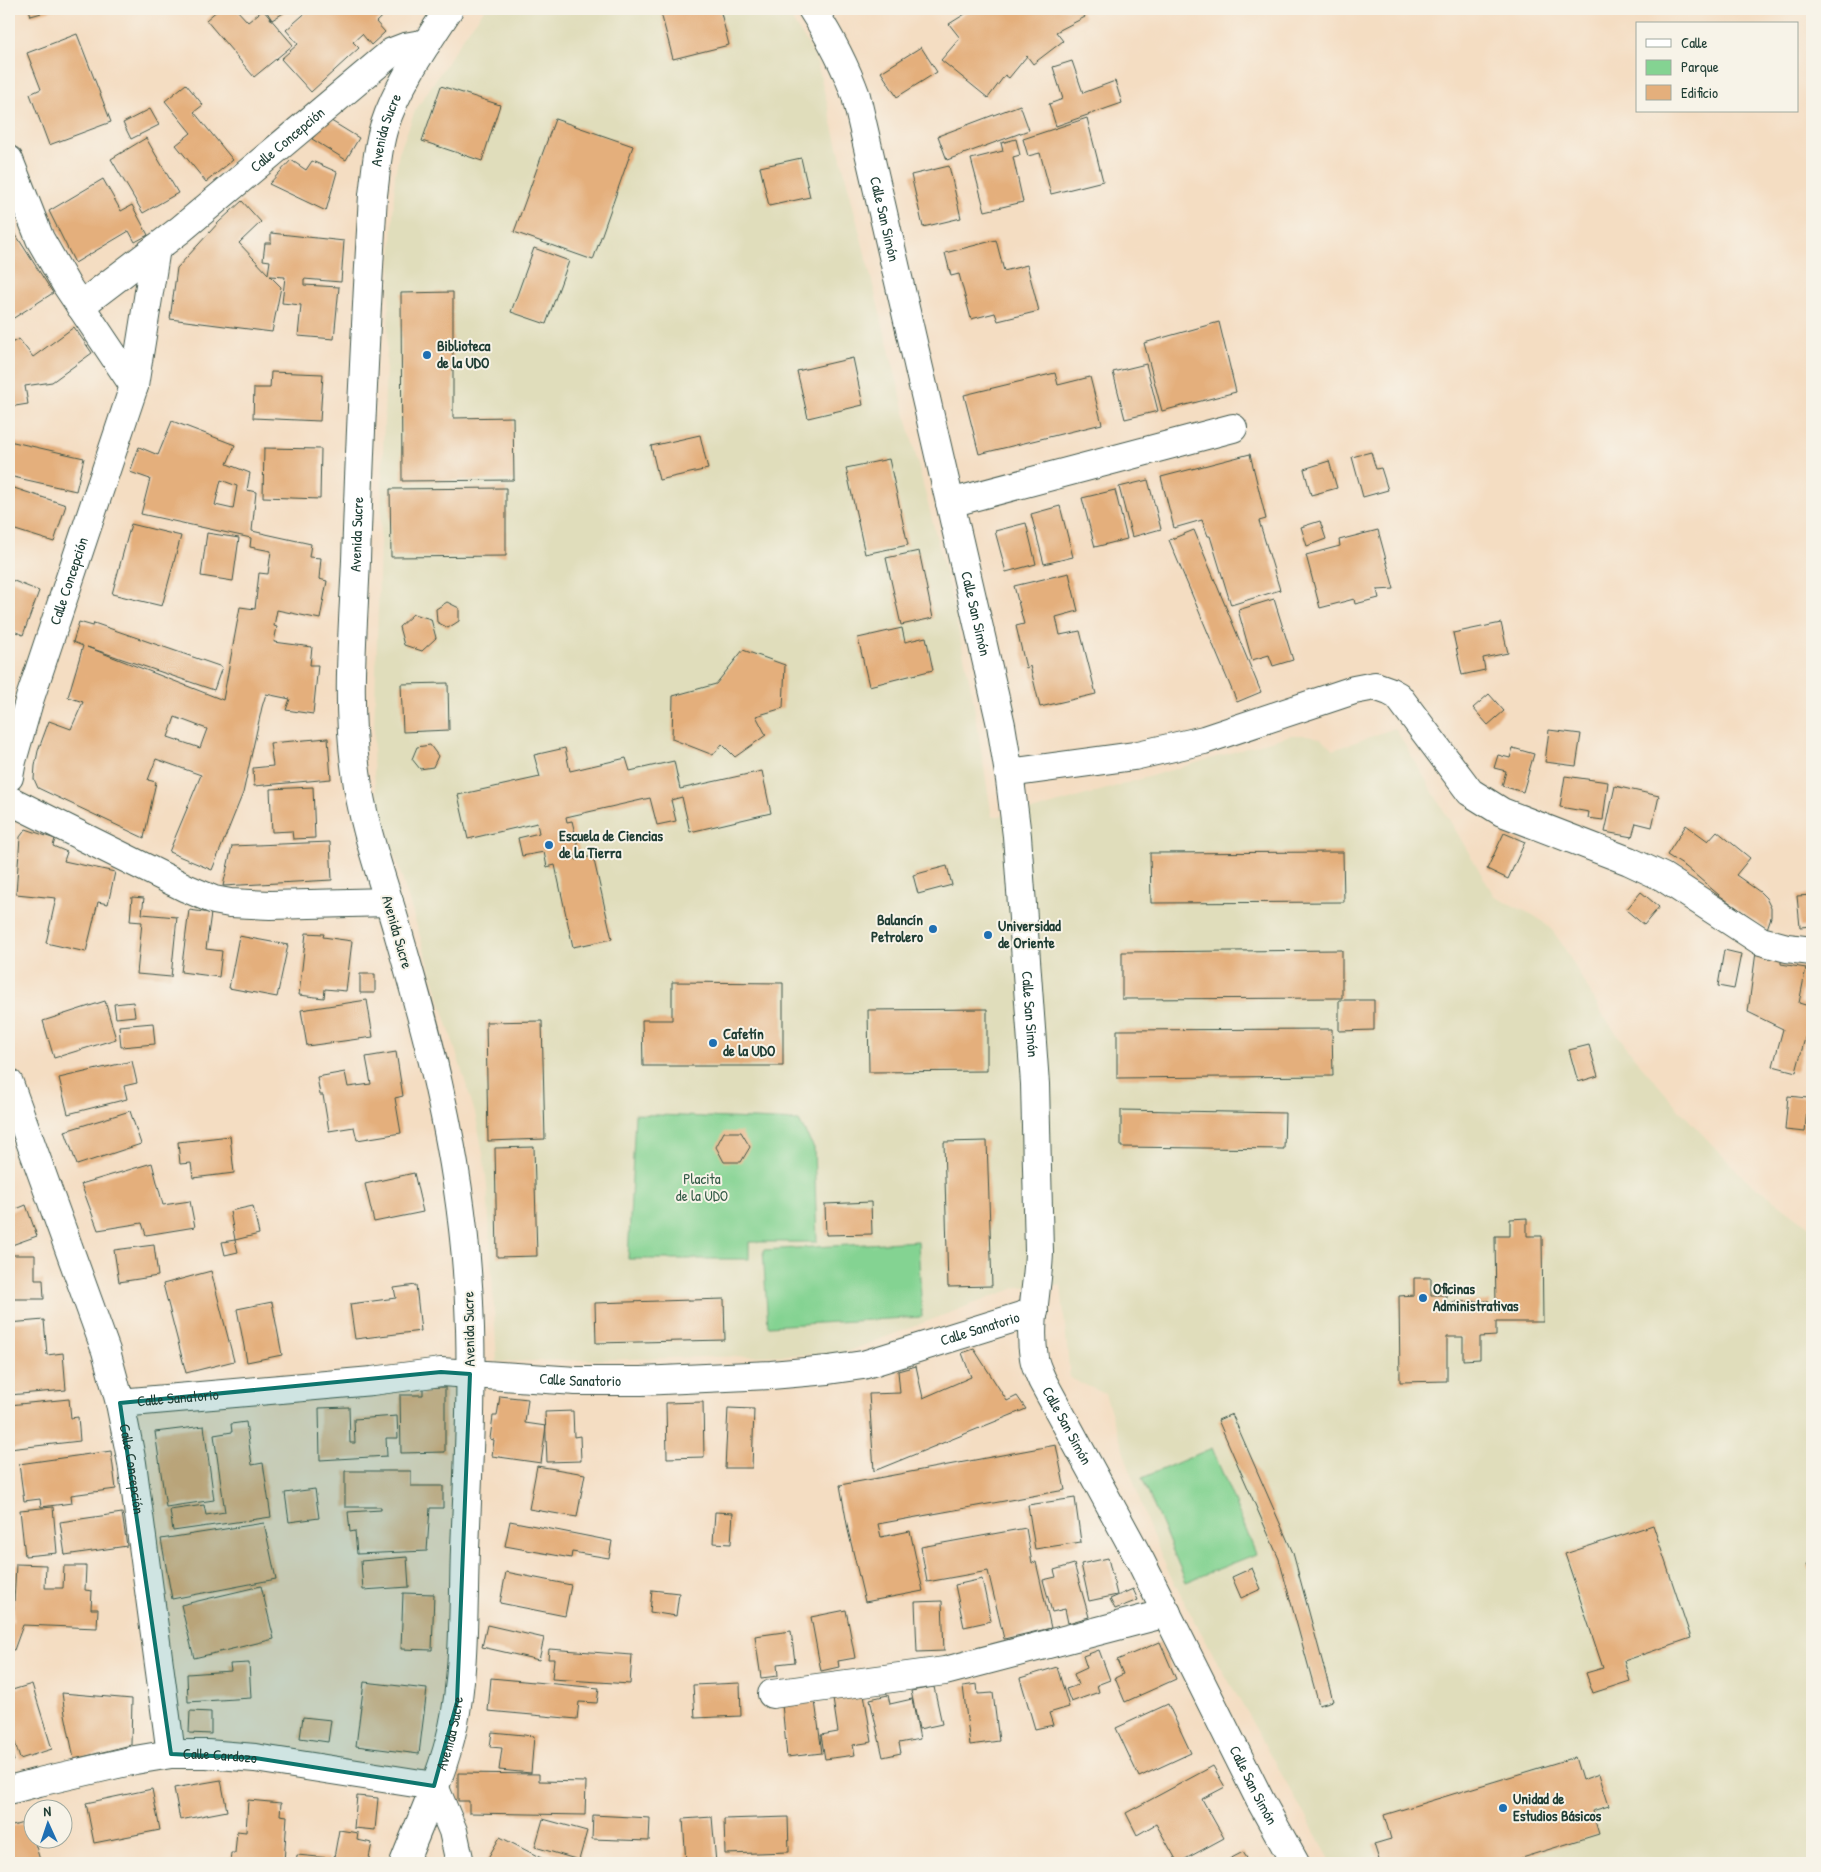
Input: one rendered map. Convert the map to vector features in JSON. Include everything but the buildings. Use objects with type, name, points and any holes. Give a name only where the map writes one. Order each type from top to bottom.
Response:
[{"type":"street","name":"Avenida Sucre","points":[[404,1863],[434,1786],[452,1730],[457,1702],[470,1424],[468,1288],[456,1182],[439,1086],[399,936],[370,843],[362,809],[351,734],[350,679],[372,205],[377,159],[384,127],[398,93],[427,42],[449,9]]},
{"type":"street","name":"Calle San Simón","points":[[812,9],[830,37],[846,68],[856,96],[1001,725],[1018,844],[1035,1084],[1039,1252],[1032,1325],[1034,1360],[1042,1380],[1141,1562],[1260,1800],[1294,1863]]},
{"type":"street","name":"Calle Concepción","points":[[80,306],[156,248],[277,150],[392,52],[427,42]]},
{"type":"street","points":[[9,160],[40,239],[67,286],[134,386]]},
{"type":"street","name":"Calle Concepción","points":[[9,777],[30,698],[134,386],[156,248]]},
{"type":"street","points":[[950,503],[1233,428]]},
{"type":"street","points":[[1009,774],[1134,756],[1204,740],[1342,693],[1376,686],[1381,687],[1398,696],[1470,792],[1483,801],[1502,812],[1629,861],[1663,877],[1761,941],[1787,948],[1812,951]]},
{"type":"street","points":[[9,800],[214,900],[230,903],[270,905],[388,902]]},
{"type":"street","name":"Calle Concepción","points":[[9,1083],[106,1350],[120,1403],[132,1463],[170,1754]]},
{"type":"street","name":"Calle Sanatorio","points":[[120,1403],[352,1382],[434,1372],[576,1381],[641,1381],[771,1375],[828,1370],[863,1365],[1034,1312]]},
{"type":"street","points":[[772,1694],[945,1671],[1167,1613]]},
{"type":"street","name":"Calle Cardozo","points":[[9,1790],[126,1762],[170,1754],[207,1754],[255,1758],[434,1786]]},
{"type":"street","points":[[434,1786],[453,1831],[460,1863]]},
{"type":"highlighted area","points":[[441,1372],[470,1374],[457,1702],[434,1786],[255,1758],[171,1754],[120,1403]]},
{"type":"shaded area","name":"Universidad de Oriente","points":[[485,9],[784,9],[808,44],[817,63],[949,587],[972,693],[992,817],[1035,810],[1291,735],[1308,735],[1322,739],[1333,750],[1395,728],[1495,897],[1533,915],[1549,926],[1562,944],[1604,1017],[1639,1063],[1686,1117],[1741,1175],[1812,1229],[1812,1863],[1332,1863],[1168,1571],[1147,1522],[1105,1394],[1070,1378],[1061,1285],[1018,1287],[841,1354],[497,1362],[487,1185],[475,1113],[378,801],[373,762],[385,391],[395,175],[399,153],[415,111],[467,32]]},
{"type":"green space","name":"Placita de la UDO","points":[[635,1114],[799,1121],[814,1148],[817,1242],[749,1242],[749,1259],[628,1259]]},
{"type":"green space","points":[[918,1241],[922,1317],[768,1326],[763,1250]]},
{"type":"green space","points":[[1212,1448],[1256,1554],[1186,1582],[1142,1478]]},
{"type":"place","name":"Biblioteca de la UDO","points":[[427,355]]},
{"type":"place","name":"Escuela de Ciencias de la Tierra","points":[[549,845]]},
{"type":"place","name":"Balancín Petrolero","points":[[933,929]]},
{"type":"place","name":"Universidad de Oriente","points":[[988,935]]},
{"type":"place","name":"Cafetín de la UDO","points":[[713,1043]]},
{"type":"place","name":"Oficinas Administrativas","points":[[1423,1298]]},
{"type":"place","name":"Unidad de Estudios Básicos","points":[[1503,1808]]}]
